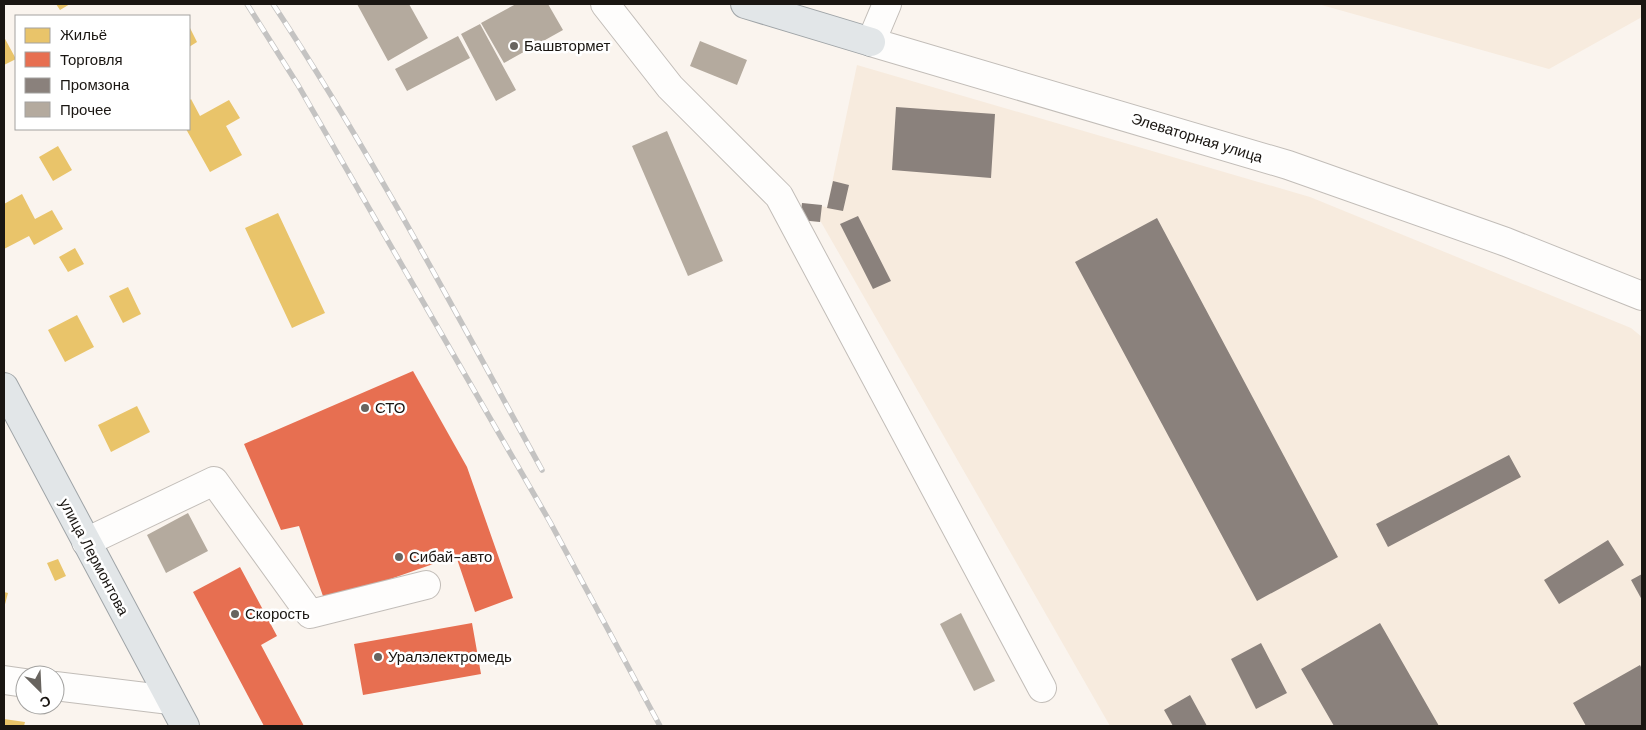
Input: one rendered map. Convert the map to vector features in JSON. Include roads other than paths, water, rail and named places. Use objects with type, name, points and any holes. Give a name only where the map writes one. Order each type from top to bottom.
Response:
[{"type":"main road","name":"Элеваторная улица","points":[[745,4],[871,42]]},
{"type":"main road","name":"улица Лермонтова","points":[[4,387],[185,726]]},
{"type":"street","points":[[606,4],[670,88],[779,196],[1042,688]]},
{"type":"street","points":[[871,42],[886,4]]},
{"type":"street","name":"Элеваторная улица","points":[[871,42],[1288,165],[1506,242],[1642,296]]},
{"type":"street","points":[[86,542],[214,481],[310,614],[426,585]]},
{"type":"street","points":[[65,687],[170,700]]},
{"type":"railway","points":[[247,4],[298,85],[550,522],[660,726]]},
{"type":"railway","points":[[273,4],[379,176],[542,470]]},
{"type":"place","name":"Башвтормет","points":[[514,46]]},
{"type":"place","name":"СТО","points":[[365,408]]},
{"type":"place","name":"Сибай-авто","points":[[399,557]]},
{"type":"place","name":"Скорость","points":[[235,614]]},
{"type":"place","name":"Уралэлектромедь","points":[[378,657]]}]
